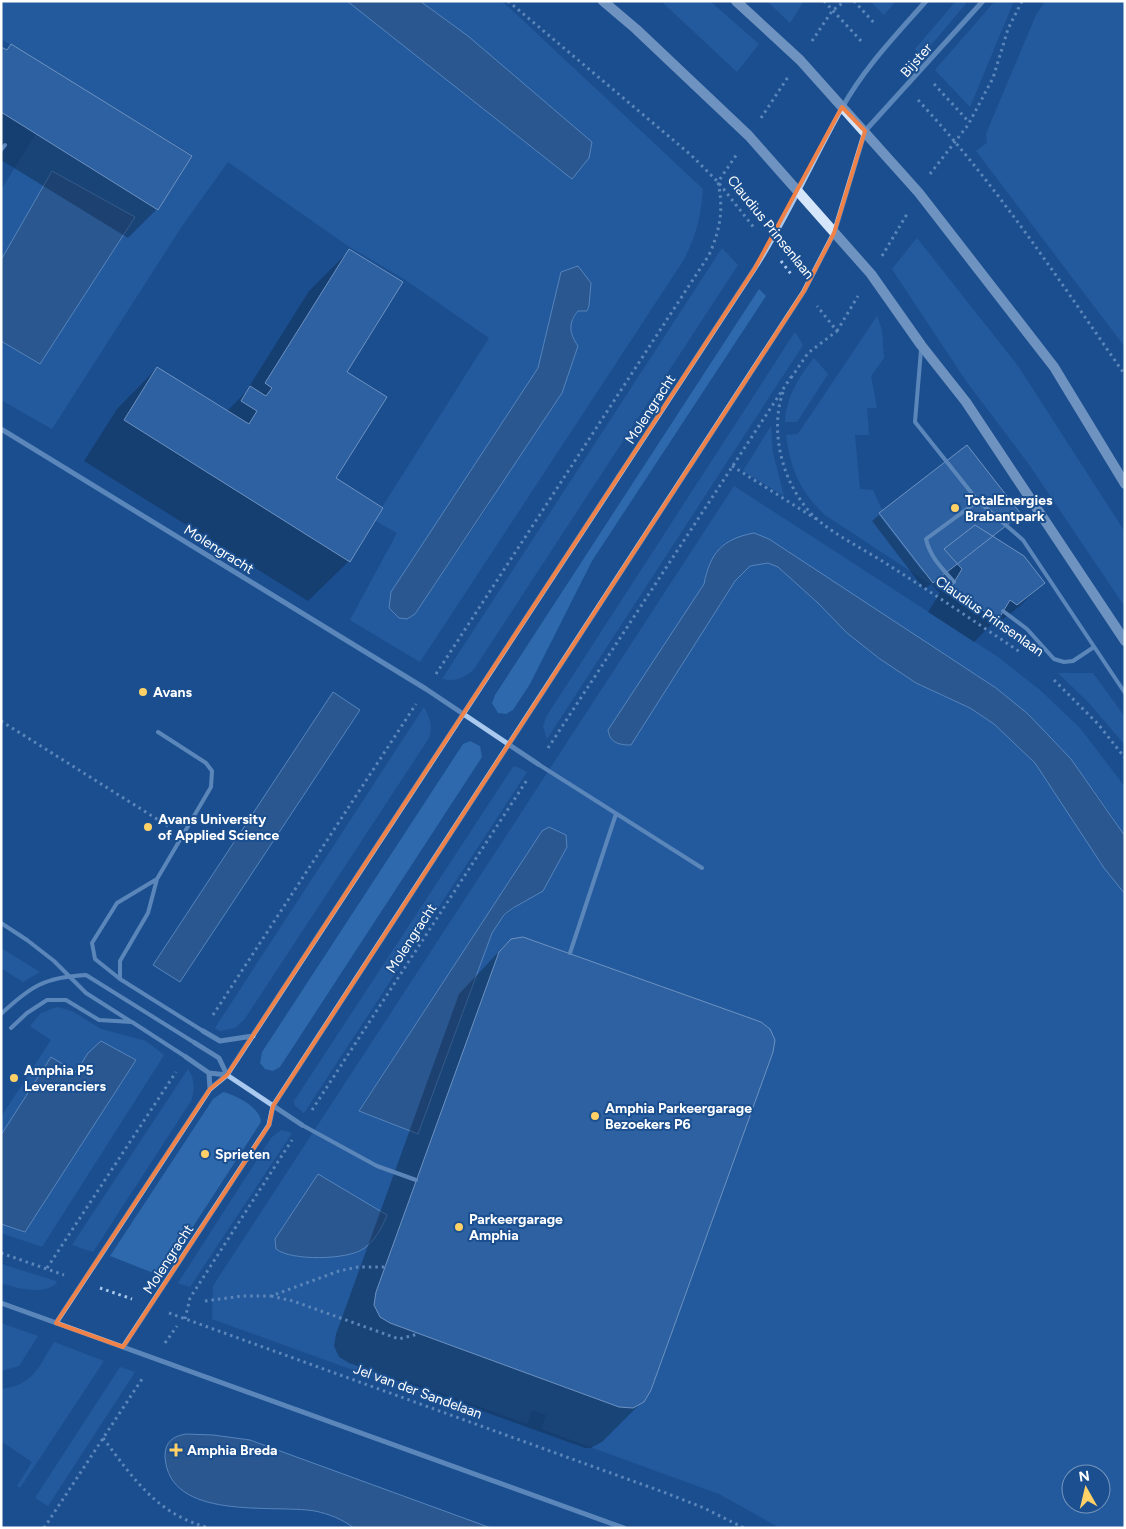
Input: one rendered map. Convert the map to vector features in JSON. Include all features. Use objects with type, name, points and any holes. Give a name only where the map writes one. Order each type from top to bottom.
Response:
[{"type":"main road","points":[[603,1],[636,29],[749,136],[871,274],[921,345],[966,402],[1125,641]]},
{"type":"main road","points":[[736,1],[800,60],[919,192],[1054,367],[1125,484]]},
{"type":"street","points":[[842,107],[876,57],[926,1]]},
{"type":"street","name":"Bijster","points":[[865,131],[983,1]]},
{"type":"street","name":"Molengracht","points":[[56,1323],[210,1089],[228,1075],[769,247],[799,193],[842,107]]},
{"type":"street","name":"Molengracht","points":[[123,1347],[269,1125],[273,1106],[804,291],[834,232],[865,131]]},
{"type":"street","name":"Molengracht","points":[[1,429],[426,689],[538,764]]},
{"type":"street","points":[[203,1031],[220,1041],[253,1036]]},
{"type":"street","points":[[195,1043],[219,1058],[228,1075],[302,1125]]},
{"type":"street","points":[[186,1056],[209,1073],[228,1075]]},
{"type":"street","points":[[209,1073],[210,1089]]},
{"type":"street","points":[[1,1303],[624,1528]]},
{"type":"lane","points":[[1,150],[5,144]]},
{"type":"lane","points":[[921,345],[915,422],[978,501],[1023,540],[1125,693]]},
{"type":"lane","name":"Claudius Prinsenlaan","points":[[954,582],[934,560],[926,539],[978,501]]},
{"type":"lane","name":"Claudius Prinsenlaan","points":[[1003,611],[1027,629],[1054,659],[1064,662],[1073,661],[1094,647]]},
{"type":"lane","points":[[120,979],[120,961],[148,913],[157,879],[211,787],[212,771],[206,763],[158,732]]},
{"type":"lane","name":"Molengracht","points":[[538,764],[702,868]]},
{"type":"lane","points":[[570,953],[616,814]]},
{"type":"lane","points":[[157,879],[117,903],[92,942],[95,959],[120,979],[203,1031]]},
{"type":"lane","points":[[1,923],[28,940],[86,993],[186,1056]]},
{"type":"lane","points":[[1,1014],[30,988],[69,976],[86,975],[195,1043]]},
{"type":"lane","points":[[10,1028],[27,1013],[47,1000],[66,1000],[99,1020],[132,1022]]},
{"type":"lane","points":[[302,1125],[377,1166],[416,1180]]},
{"type":"path","name":"Claudius Prinsenlaan","points":[[508,1],[691,155],[718,182],[837,331],[808,353],[791,377],[778,409],[783,460],[796,492],[819,521]]},
{"type":"path","points":[[824,1],[876,57]]},
{"type":"path","points":[[203,1031],[709,255],[721,220],[722,201],[718,182],[832,11],[845,1]]},
{"type":"path","points":[[854,1],[876,25]]},
{"type":"path","points":[[837,331],[936,164],[969,122],[993,78],[1008,29],[1022,1]]},
{"type":"path","points":[[928,78],[969,122]]},
{"type":"path","points":[[906,88],[956,140],[1028,235],[1125,375]]},
{"type":"path","name":"Molengracht","points":[[185,1319],[190,1298],[791,377]]},
{"type":"path","name":"Claudius Prinsenlaan","points":[[732,466],[954,606],[1022,654]]},
{"type":"path","name":"Claudius Prinsenlaan","points":[[1049,676],[1098,724],[1125,758]]},
{"type":"path","points":[[1,721],[182,835]]},
{"type":"path","points":[[47,1268],[186,1056]]},
{"type":"path","name":"Jel van der Sandelaan","points":[[1,1253],[47,1268],[674,1496],[744,1528]]},
{"type":"path","points":[[270,1296],[339,1271],[358,1267],[385,1266]]},
{"type":"path","points":[[205,1301],[242,1296],[270,1296],[293,1301],[399,1338],[418,1334]]},
{"type":"path","points":[[165,1343],[177,1326]]},
{"type":"path","points":[[44,1528],[145,1375]]},
{"type":"path","points":[[103,1438],[137,1483],[154,1501],[189,1522],[210,1528]]},
{"type":"highlighted area","points":[[842,107],[865,131],[834,233],[804,291],[273,1106],[269,1125],[123,1347],[56,1323],[210,1089],[227,1075],[755,268]]},
{"type":"shaded area","points":[[1,1],[347,1],[353,5],[468,36],[420,1],[502,1],[703,189],[697,226],[683,261],[420,662],[350,620],[397,533],[374,520],[489,338],[404,279],[348,246],[228,162],[182,226],[52,429],[1,400],[1,341],[39,364],[52,171],[1,260],[1,190],[35,135],[33,131],[158,207],[191,154],[1,39]],"holes":[[[561,273],[591,283],[587,311],[578,311],[571,323],[571,337],[487,508],[415,614],[407,619],[391,592],[538,368]]]},
{"type":"shaded area","points":[[347,1],[420,1],[468,36],[592,142],[589,158],[572,179]]},
{"type":"shaded area","points":[[661,1],[710,1],[759,44],[737,72]]},
{"type":"shaded area","points":[[767,1],[804,1],[790,23]]},
{"type":"shaded area","points":[[870,1],[896,1],[884,15]]},
{"type":"shaded area","points":[[956,1],[968,1],[922,56],[915,49]]},
{"type":"shaded area","points":[[995,1],[1014,1],[970,107],[935,70]]},
{"type":"shaded area","points":[[1045,1],[1125,1],[1125,347],[976,151],[987,143],[986,134],[1036,15]]},
{"type":"shaded area","points":[[52,171],[135,217],[40,364],[1,341],[1,260]]},
{"type":"shaded area","points":[[917,238],[1018,366],[1125,532],[1125,607],[1028,463],[966,381],[892,269]]},
{"type":"shaded area","points":[[722,248],[738,265],[474,669],[467,675],[459,678],[451,680],[442,679]]},
{"type":"shaded area","points":[[578,266],[591,283],[589,306],[587,311],[578,311],[571,324],[571,332],[578,346],[562,393],[415,614],[407,619],[399,618],[389,608],[391,592],[538,368],[561,272]]},
{"type":"shaded area","points":[[759,289],[766,296],[592,561],[530,684],[513,710],[506,714],[498,713],[492,703],[495,695]]},
{"type":"shaded area","points":[[877,316],[882,330],[884,358],[871,376],[877,408],[867,408],[869,435],[855,435],[860,489],[873,490],[882,510],[879,513],[933,583],[950,597],[825,515],[803,488],[791,459],[786,435],[798,434]]},
{"type":"shaded area","points":[[795,332],[803,345],[547,739],[543,727],[546,717]]},
{"type":"shaded area","points":[[814,358],[828,374],[797,422],[785,422],[788,404],[794,388]]},
{"type":"shaded area","points":[[771,426],[773,453],[784,496],[743,471]]},
{"type":"shaded area","points":[[734,486],[998,657],[1040,690],[1080,728],[1125,787],[1125,836],[1067,756],[1051,738],[996,688],[769,539],[708,566],[704,584],[631,744],[735,581],[749,566],[768,563],[778,567],[818,603],[847,633],[880,659],[916,683],[970,708],[994,724],[1035,763],[1104,868],[1125,894],[1125,1528],[780,1528],[719,1494],[541,1429],[546,1415],[532,1410],[527,1424],[406,1380],[367,1375],[212,1319],[213,1286]],"holes":[[[542,831],[543,891],[508,913],[492,933],[418,1133],[359,1110]],[[318,1174],[333,1256],[302,1257],[288,1254],[275,1245],[275,1239]]]},
{"type":"shaded area","points":[[754,533],[769,539],[996,688],[1028,714],[1071,759],[1125,836],[1125,894],[1104,868],[1035,763],[994,724],[970,708],[916,683],[880,659],[847,633],[818,603],[778,567],[768,563],[750,566],[735,581],[631,745],[619,744],[613,740],[608,730],[704,584],[714,556],[719,549],[734,539]]},
{"type":"shaded area","points":[[1058,673],[1093,673],[1125,717],[1125,745],[1089,703]]},
{"type":"shaded area","points":[[333,692],[360,710],[180,982],[153,965]]},
{"type":"shaded area","points":[[424,707],[430,722],[429,738],[244,1020],[235,1028],[220,1031],[215,1028]]},
{"type":"shaded area","points":[[470,741],[480,746],[482,757],[280,1067],[273,1071],[265,1069],[260,1063],[262,1052],[463,744]]},
{"type":"shaded area","points":[[515,766],[527,772],[304,1113],[295,1106],[294,1101]]},
{"type":"shaded area","points":[[549,827],[566,835],[567,847],[543,891],[504,915],[492,933],[418,1134],[359,1111],[542,831]]},
{"type":"shaded area","points":[[1,948],[40,972],[23,982],[1,968]]},
{"type":"shaded area","points":[[57,1007],[72,1011],[101,1029],[146,1041],[164,1055],[42,1247],[1,1233],[1,1117],[51,1040],[30,1026],[41,1013]]},
{"type":"shaded area","points":[[101,1041],[136,1060],[25,1232],[1,1224],[1,1135],[51,1057],[76,1072],[88,1053]]},
{"type":"shaded area","points":[[188,1069],[194,1085],[191,1101],[93,1252],[72,1245]]},
{"type":"shaded area","points":[[223,1092],[247,1103],[257,1112],[261,1122],[161,1276],[110,1256],[213,1099]]},
{"type":"shaded area","points":[[281,1130],[292,1133],[190,1287],[178,1283],[271,1138]]},
{"type":"shaded area","points":[[318,1174],[387,1215],[371,1243],[363,1249],[355,1253],[319,1258],[294,1256],[276,1249],[275,1239]]},
{"type":"shaded area","points":[[1,1264],[56,1281],[57,1283],[44,1289],[29,1290],[1,1283]]},
{"type":"shaded area","points":[[1,1323],[38,1336],[19,1366],[1,1371]]},
{"type":"shaded area","points":[[54,1342],[104,1361],[20,1488],[17,1486],[32,1462],[1,1441],[1,1389],[21,1384],[34,1374]]},
{"type":"shaded area","points":[[120,1367],[135,1372],[48,1506],[35,1498]]},
{"type":"shaded area","points":[[186,1434],[213,1435],[250,1440],[491,1528],[354,1528],[335,1517],[315,1511],[225,1506],[203,1501],[184,1491],[171,1477],[165,1456],[168,1443],[177,1436]]},
{"type":"building","points":[[11,44],[192,156],[158,210],[1,112],[1,47],[7,50]]},
{"type":"building","points":[[349,249],[403,282],[347,372],[387,397],[336,478],[383,508],[350,562],[124,420],[157,367],[249,424],[257,411],[241,401],[250,386],[266,396],[272,388],[265,383]]},
{"type":"building","points":[[967,445],[1021,514],[933,583],[879,513]]},
{"type":"building","points":[[975,525],[1024,556],[1045,583],[1017,605],[1010,600],[998,620],[950,589],[962,569],[944,549]]},
{"type":"building","name":"Amphia Parkeergarage Bezoekers P6","points":[[523,937],[761,1022],[770,1029],[775,1040],[773,1052],[651,1390],[644,1402],[633,1408],[619,1407],[390,1323],[380,1317],[374,1305],[376,1292],[499,952],[511,939]]},
{"type":"place","name":"TotalEnergies Brabantpark","points":[[955,508]]},
{"type":"place","name":"Avans","points":[[143,692]]},
{"type":"place","name":"Avans University of Applied Science","points":[[148,827]]},
{"type":"place","name":"Amphia P5 Leveranciers","points":[[14,1078]]},
{"type":"place","name":"Amphia Parkeergarage Bezoekers P6","points":[[595,1116]]},
{"type":"place","name":"Sprieten","points":[[205,1154]]},
{"type":"place","name":"Parkeergarage Amphia","points":[[459,1227]]},
{"type":"place","name":"Amphia Breda","points":[[176,1450]]}]
